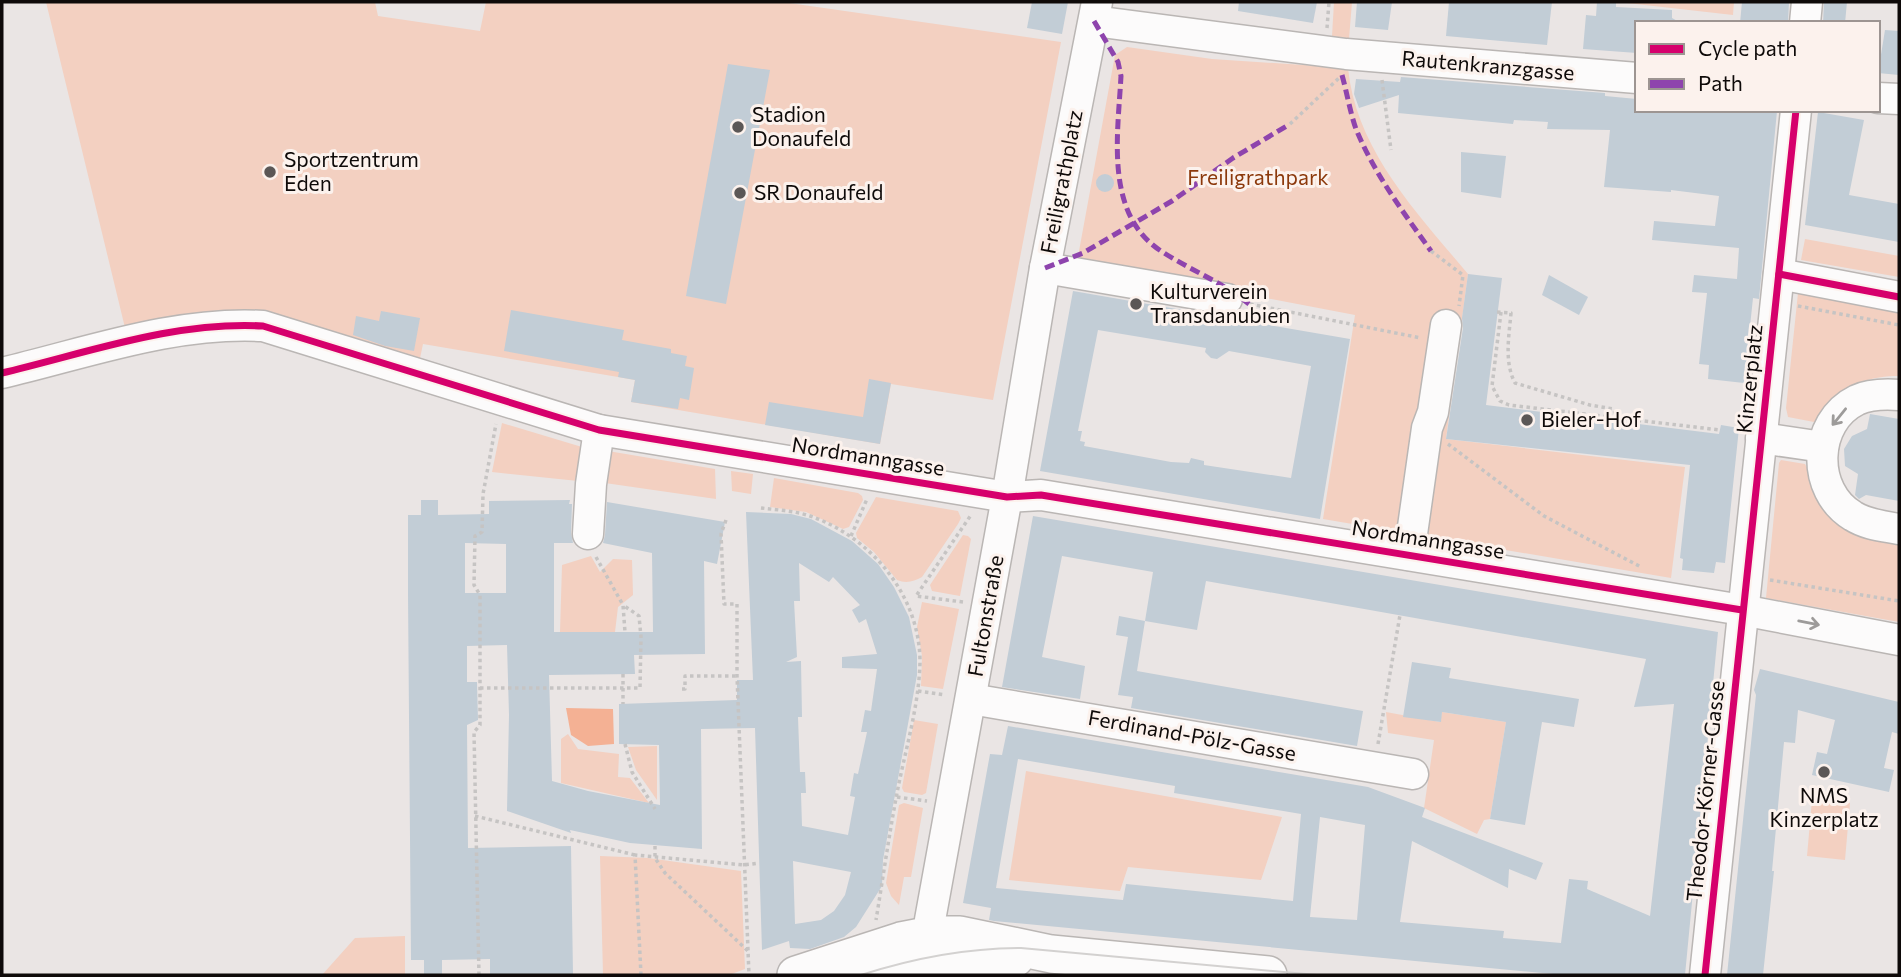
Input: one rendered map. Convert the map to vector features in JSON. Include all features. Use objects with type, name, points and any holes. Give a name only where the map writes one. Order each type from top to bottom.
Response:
[{"type":"main road","points":[[796,975],[901,941],[933,962],[960,935],[1051,954],[1268,975]]},
{"type":"street","points":[[1805,21],[1807,2]]},
{"type":"street","name":"Freiligrathplatz","points":[[1227,299],[1045,268],[1096,11],[1342,54]]},
{"type":"street","name":"Rautenkranzgasse","points":[[1342,54],[1635,78]]},
{"type":"street","points":[[1880,98],[1899,99]]},
{"type":"street","points":[[1796,112],[1777,288],[1899,298]]},
{"type":"street","name":"Fultonstraße","points":[[933,962],[930,920],[959,697],[1007,498],[1045,268]]},
{"type":"street","name":"Kinzerplatz","points":[[1742,610],[1777,288]]},
{"type":"street","name":"Nordmanngasse","points":[[2,373],[161,334],[237,324],[263,326],[598,430],[1007,498],[1041,495],[1742,610]]},
{"type":"street","points":[[1409,555],[1427,428],[1433,412],[1445,334]]},
{"type":"street","points":[[1899,395],[1867,396],[1850,404],[1835,420],[1823,447],[1823,472],[1835,501],[1864,522],[1899,529]]},
{"type":"street","points":[[591,544],[591,484],[598,430]]},
{"type":"street","name":"Kinzerplatz","points":[[1761,438],[1823,447]]},
{"type":"street","points":[[1742,610],[1899,640]]},
{"type":"street","name":"Theodor-Körner-Gasse","points":[[1705,975],[1742,610]]},
{"type":"street","name":"Ferdinand-Pölz-Gasse","points":[[959,697],[1413,774]]},
{"type":"street","points":[[861,975],[933,962]]},
{"type":"path","points":[[1290,124],[1342,75],[1342,54]]},
{"type":"path","points":[[1381,71],[1391,150]]},
{"type":"path","points":[[1227,299],[1445,334],[1457,322],[1463,275],[1431,251]]},
{"type":"path","points":[[1777,288],[1899,325]]},
{"type":"path","points":[[1618,418],[1613,409],[1515,383],[1509,372],[1511,313],[1499,312],[1492,386],[1500,401],[1509,405],[1618,418],[1720,430]]},
{"type":"path","points":[[1427,428],[1484,474],[1544,516],[1661,578],[1659,596]]},
{"type":"path","points":[[479,975],[474,732],[481,725],[480,595],[474,585],[475,536],[482,532],[482,494],[491,445]]},
{"type":"path","points":[[851,536],[871,490]]},
{"type":"path","points":[[761,509],[813,517],[851,536],[881,564],[908,603],[919,652],[918,691],[896,797],[875,925]]},
{"type":"path","points":[[908,603],[916,596],[973,512]]},
{"type":"path","points":[[726,520],[721,534],[724,604],[737,604],[737,676],[749,975]]},
{"type":"path","points":[[591,544],[623,605],[625,632]]},
{"type":"path","points":[[1764,579],[1899,601]]},
{"type":"path","points":[[916,596],[963,602]]},
{"type":"path","points":[[480,688],[640,688],[642,654],[639,616],[623,605]]},
{"type":"path","points":[[1374,767],[1400,615]]},
{"type":"path","points":[[623,674],[623,704]]},
{"type":"path","points":[[682,689],[685,689],[685,676],[737,676]]},
{"type":"path","points":[[918,691],[959,697]]},
{"type":"path","points":[[625,744],[632,772],[655,809]]},
{"type":"path","points":[[896,797],[929,801]]},
{"type":"path","points":[[475,816],[635,855],[744,865],[760,863]]},
{"type":"path","points":[[655,846],[655,858],[666,873],[748,951]]},
{"type":"path","points":[[635,855],[641,975]]},
{"type":"green space","name":"SR Donaufeld","points":[[46,2],[375,2],[378,16],[480,31],[486,2],[782,2],[1061,42],[993,400],[891,384],[880,444],[631,402],[635,380],[618,377],[423,344],[419,363],[262,316],[127,336]]},
{"type":"green space","points":[[1334,2],[1352,2],[1349,39],[1332,36]]},
{"type":"green space","points":[[1618,2],[1734,2],[1733,15]]},
{"type":"green space","name":"Freiligrathpark","points":[[1127,47],[1212,59],[1348,68],[1353,98],[1376,153],[1410,204],[1468,274],[1446,439],[1685,467],[1671,578],[1323,519],[1355,315],[1077,262],[1115,55]]},
{"type":"green space","points":[[1805,239],[1899,256],[1899,277],[1801,260]]},
{"type":"green space","points":[[1798,293],[1899,312],[1899,376],[1879,377],[1852,386],[1835,397],[1814,422],[1788,417],[1786,408]]},
{"type":"green space","points":[[502,423],[582,447],[578,481],[492,472]]},
{"type":"green space","points":[[602,450],[715,469],[716,499],[598,482]]},
{"type":"green space","points":[[1781,460],[1805,464],[1818,501],[1833,519],[1853,532],[1899,545],[1899,622],[1766,598]]},
{"type":"green space","points":[[731,471],[753,474],[751,494],[732,491]]},
{"type":"green space","points":[[774,478],[858,493],[863,500],[849,527],[843,529],[806,512],[770,507]]},
{"type":"green space","points":[[876,497],[958,511],[961,518],[958,524],[922,577],[910,582],[897,580],[874,552],[857,538],[856,533]]},
{"type":"green space","points":[[963,535],[971,539],[960,596],[932,591],[930,585]]},
{"type":"green space","points":[[591,556],[600,572],[613,559],[632,560],[633,595],[618,607],[615,632],[560,632],[562,565]]},
{"type":"green space","points":[[922,602],[959,609],[943,689],[921,686],[922,656],[917,627]]},
{"type":"green space","points":[[1386,712],[1440,722],[1442,712],[1506,722],[1490,819],[1484,820],[1477,834],[1424,808],[1434,740],[1388,733]]},
{"type":"green space","points":[[914,720],[938,724],[926,793],[922,795],[904,792],[902,788]]},
{"type":"green space","points":[[568,734],[578,749],[619,754],[618,777],[630,778],[649,803],[561,783],[561,739]]},
{"type":"green space","points":[[657,746],[657,800],[636,770],[628,747]]},
{"type":"green space","points":[[1026,771],[1282,817],[1261,880],[1128,867],[1120,891],[1009,880]]},
{"type":"green space","points":[[1812,800],[1850,803],[1845,860],[1807,856]]},
{"type":"green space","points":[[904,803],[923,808],[911,877],[904,877],[899,905],[891,896],[886,883],[899,805]]},
{"type":"green space","points":[[600,856],[648,858],[741,871],[745,969],[729,975],[603,975]]},
{"type":"green space","points":[[405,936],[405,975],[322,975],[355,938]]},
{"type":"shaded area","points":[[566,708],[613,709],[614,744],[588,746],[571,735]]},
{"type":"building","points":[[1032,2],[1068,2],[1062,34],[1027,28]]},
{"type":"building","points":[[1239,2],[1317,2],[1313,23],[1238,11]]},
{"type":"building","points":[[1357,2],[1392,2],[1388,30],[1355,27]]},
{"type":"building","points":[[1449,2],[1552,2],[1547,45],[1446,36]]},
{"type":"building","points":[[1597,2],[1616,2],[1616,7],[1672,10],[1672,18],[1677,21],[1635,21],[1635,53],[1583,49],[1586,15],[1596,16]]},
{"type":"building","points":[[1742,2],[1789,2],[1788,21],[1740,21]]},
{"type":"building","points":[[1824,2],[1847,2],[1845,21],[1823,21]]},
{"type":"building","points":[[1885,30],[1899,31],[1899,75],[1880,73]]},
{"type":"building","name":"Stadion Donaufeld","points":[[728,64],[770,70],[726,304],[686,296]]},
{"type":"building","points":[[1401,77],[1605,93],[1605,96],[1635,99],[1635,112],[1777,112],[1759,299],[1753,298],[1744,383],[1708,379],[1709,365],[1699,364],[1707,293],[1692,292],[1694,275],[1737,279],[1739,248],[1652,240],[1654,221],[1715,226],[1719,196],[1671,190],[1604,187],[1610,130],[1547,129],[1548,122],[1514,120],[1513,124],[1398,113],[1399,95],[1359,108],[1354,94],[1356,79],[1400,82]]},
{"type":"building","points":[[1818,112],[1864,120],[1849,195],[1899,204],[1899,242],[1805,225]]},
{"type":"building","points":[[1461,152],[1506,156],[1501,198],[1461,192]]},
{"type":"building","points":[[1105,174],[1111,177],[1114,183],[1111,189],[1105,192],[1099,189],[1096,183],[1099,177]]},
{"type":"building","name":"Bieler-Hof","points":[[1468,274],[1502,278],[1486,405],[1719,434],[1721,425],[1739,428],[1725,563],[1716,562],[1714,573],[1682,570],[1683,559],[1680,558],[1690,465],[1446,439],[1463,328]]},
{"type":"building","points":[[1549,275],[1588,297],[1579,315],[1542,295]]},
{"type":"building","points":[[1073,291],[1350,339],[1320,519],[1040,471]],"holes":[[[1098,330],[1206,348],[1205,352],[1211,358],[1217,359],[1229,351],[1311,366],[1291,478],[1204,465],[1204,461],[1191,458],[1189,463],[1171,462],[1084,446],[1085,442],[1080,441],[1082,431],[1078,431]]]},
{"type":"building","points":[[511,310],[624,330],[622,340],[671,349],[671,353],[687,356],[685,366],[694,368],[689,400],[680,398],[678,409],[631,402],[635,380],[618,377],[619,372],[504,351]]},
{"type":"building","points":[[381,311],[420,318],[414,351],[385,346],[353,335],[356,316],[379,321]]},
{"type":"building","points":[[869,379],[891,383],[880,444],[765,425],[769,402],[863,417]]},
{"type":"building","points":[[1870,414],[1899,419],[1899,501],[1866,495],[1859,499],[1855,495],[1858,474],[1845,466],[1844,449],[1852,436],[1867,429]]},
{"type":"building","points":[[421,500],[438,500],[438,515],[489,514],[489,501],[570,500],[573,543],[554,543],[554,632],[653,632],[652,553],[603,543],[607,502],[725,522],[717,564],[704,561],[705,654],[634,655],[635,674],[549,675],[552,781],[660,805],[659,745],[619,744],[619,704],[737,700],[737,680],[753,680],[746,512],[791,514],[811,519],[852,541],[878,564],[894,587],[909,617],[917,655],[917,675],[883,860],[882,886],[856,927],[844,937],[810,949],[790,948],[789,941],[762,950],[755,728],[701,729],[702,849],[630,843],[570,830],[571,833],[507,811],[507,645],[467,646],[467,682],[477,682],[478,720],[467,725],[468,848],[571,846],[573,975],[490,975],[490,959],[442,960],[442,975],[424,975],[424,960],[411,960],[408,594],[408,515],[421,515]],"holes":[[[465,543],[506,544],[506,593],[465,593]],[[799,563],[829,582],[833,577],[860,605],[852,610],[859,623],[866,619],[877,654],[842,657],[842,668],[877,669],[871,711],[865,710],[861,732],[867,732],[858,774],[854,773],[850,796],[855,797],[848,835],[802,826],[801,793],[806,793],[805,772],[800,772],[798,717],[802,717],[801,661],[786,662],[797,657],[794,601],[800,601]],[[793,861],[851,872],[845,895],[834,911],[821,920],[795,924]]]},
{"type":"building","points":[[1033,516],[1718,632],[1685,975],[1564,975],[994,921],[989,920],[991,908],[963,903],[990,754],[1002,755],[1008,726],[1368,787],[1425,808],[1422,817],[1543,863],[1536,880],[1509,869],[1508,888],[1412,841],[1400,922],[1504,931],[1503,938],[1561,943],[1569,879],[1588,881],[1587,889],[1650,916],[1674,704],[1634,707],[1646,659],[1206,581],[1197,630],[1145,621],[1153,572],[1062,556],[1042,657],[1085,666],[1080,699],[1002,687]],"holes":[[[1018,759],[1175,786],[1174,793],[1301,814],[1293,901],[1126,884],[1123,900],[996,888]],[[1320,817],[1365,825],[1357,920],[1310,917]]]},
{"type":"building","points":[[1119,616],[1145,621],[1137,671],[1363,711],[1357,746],[1131,708],[1133,697],[1118,695],[1128,637],[1116,635]]},
{"type":"building","points":[[1412,662],[1451,668],[1449,678],[1579,699],[1574,727],[1542,722],[1525,825],[1490,819],[1506,722],[1442,712],[1441,722],[1403,717]]},
{"type":"building","points":[[1760,669],[1899,702],[1899,734],[1892,732],[1884,768],[1894,770],[1889,792],[1812,775],[1817,752],[1827,754],[1835,720],[1798,710],[1795,743],[1784,742],[1763,975],[1727,975],[1756,695],[1754,690]]},
{"type":"tram line","points":[[861,975],[940,955],[1021,948],[1317,975]]},
{"type":"marked path","points":[[1094,21],[1118,62],[1121,76],[1117,147],[1123,195],[1130,216],[1143,235],[1161,251],[1249,304]]},
{"type":"marked path","points":[[1342,75],[1354,123],[1371,161],[1431,251]]},
{"type":"marked path","points":[[1045,268],[1083,253],[1172,201],[1233,158],[1290,124]]},
{"type":"cycle path","points":[[1705,975],[1796,112]]},
{"type":"cycle path","points":[[1779,274],[1899,297]]},
{"type":"cycle path","points":[[2,373],[164,333],[197,328],[263,326],[599,430],[1007,497],[1041,495],[1742,610]]},
{"type":"place","name":"Stadion Donaufeld","points":[[738,127]]},
{"type":"place","name":"Sportzentrum Eden","points":[[270,172]]},
{"type":"place","name":"SR Donaufeld","points":[[740,193]]},
{"type":"place","name":"Kulturverein Transdanubien","points":[[1136,304]]},
{"type":"place","name":"Bieler-Hof","points":[[1527,420]]},
{"type":"place","name":"NMS Kinzerplatz","points":[[1824,772]]}]
